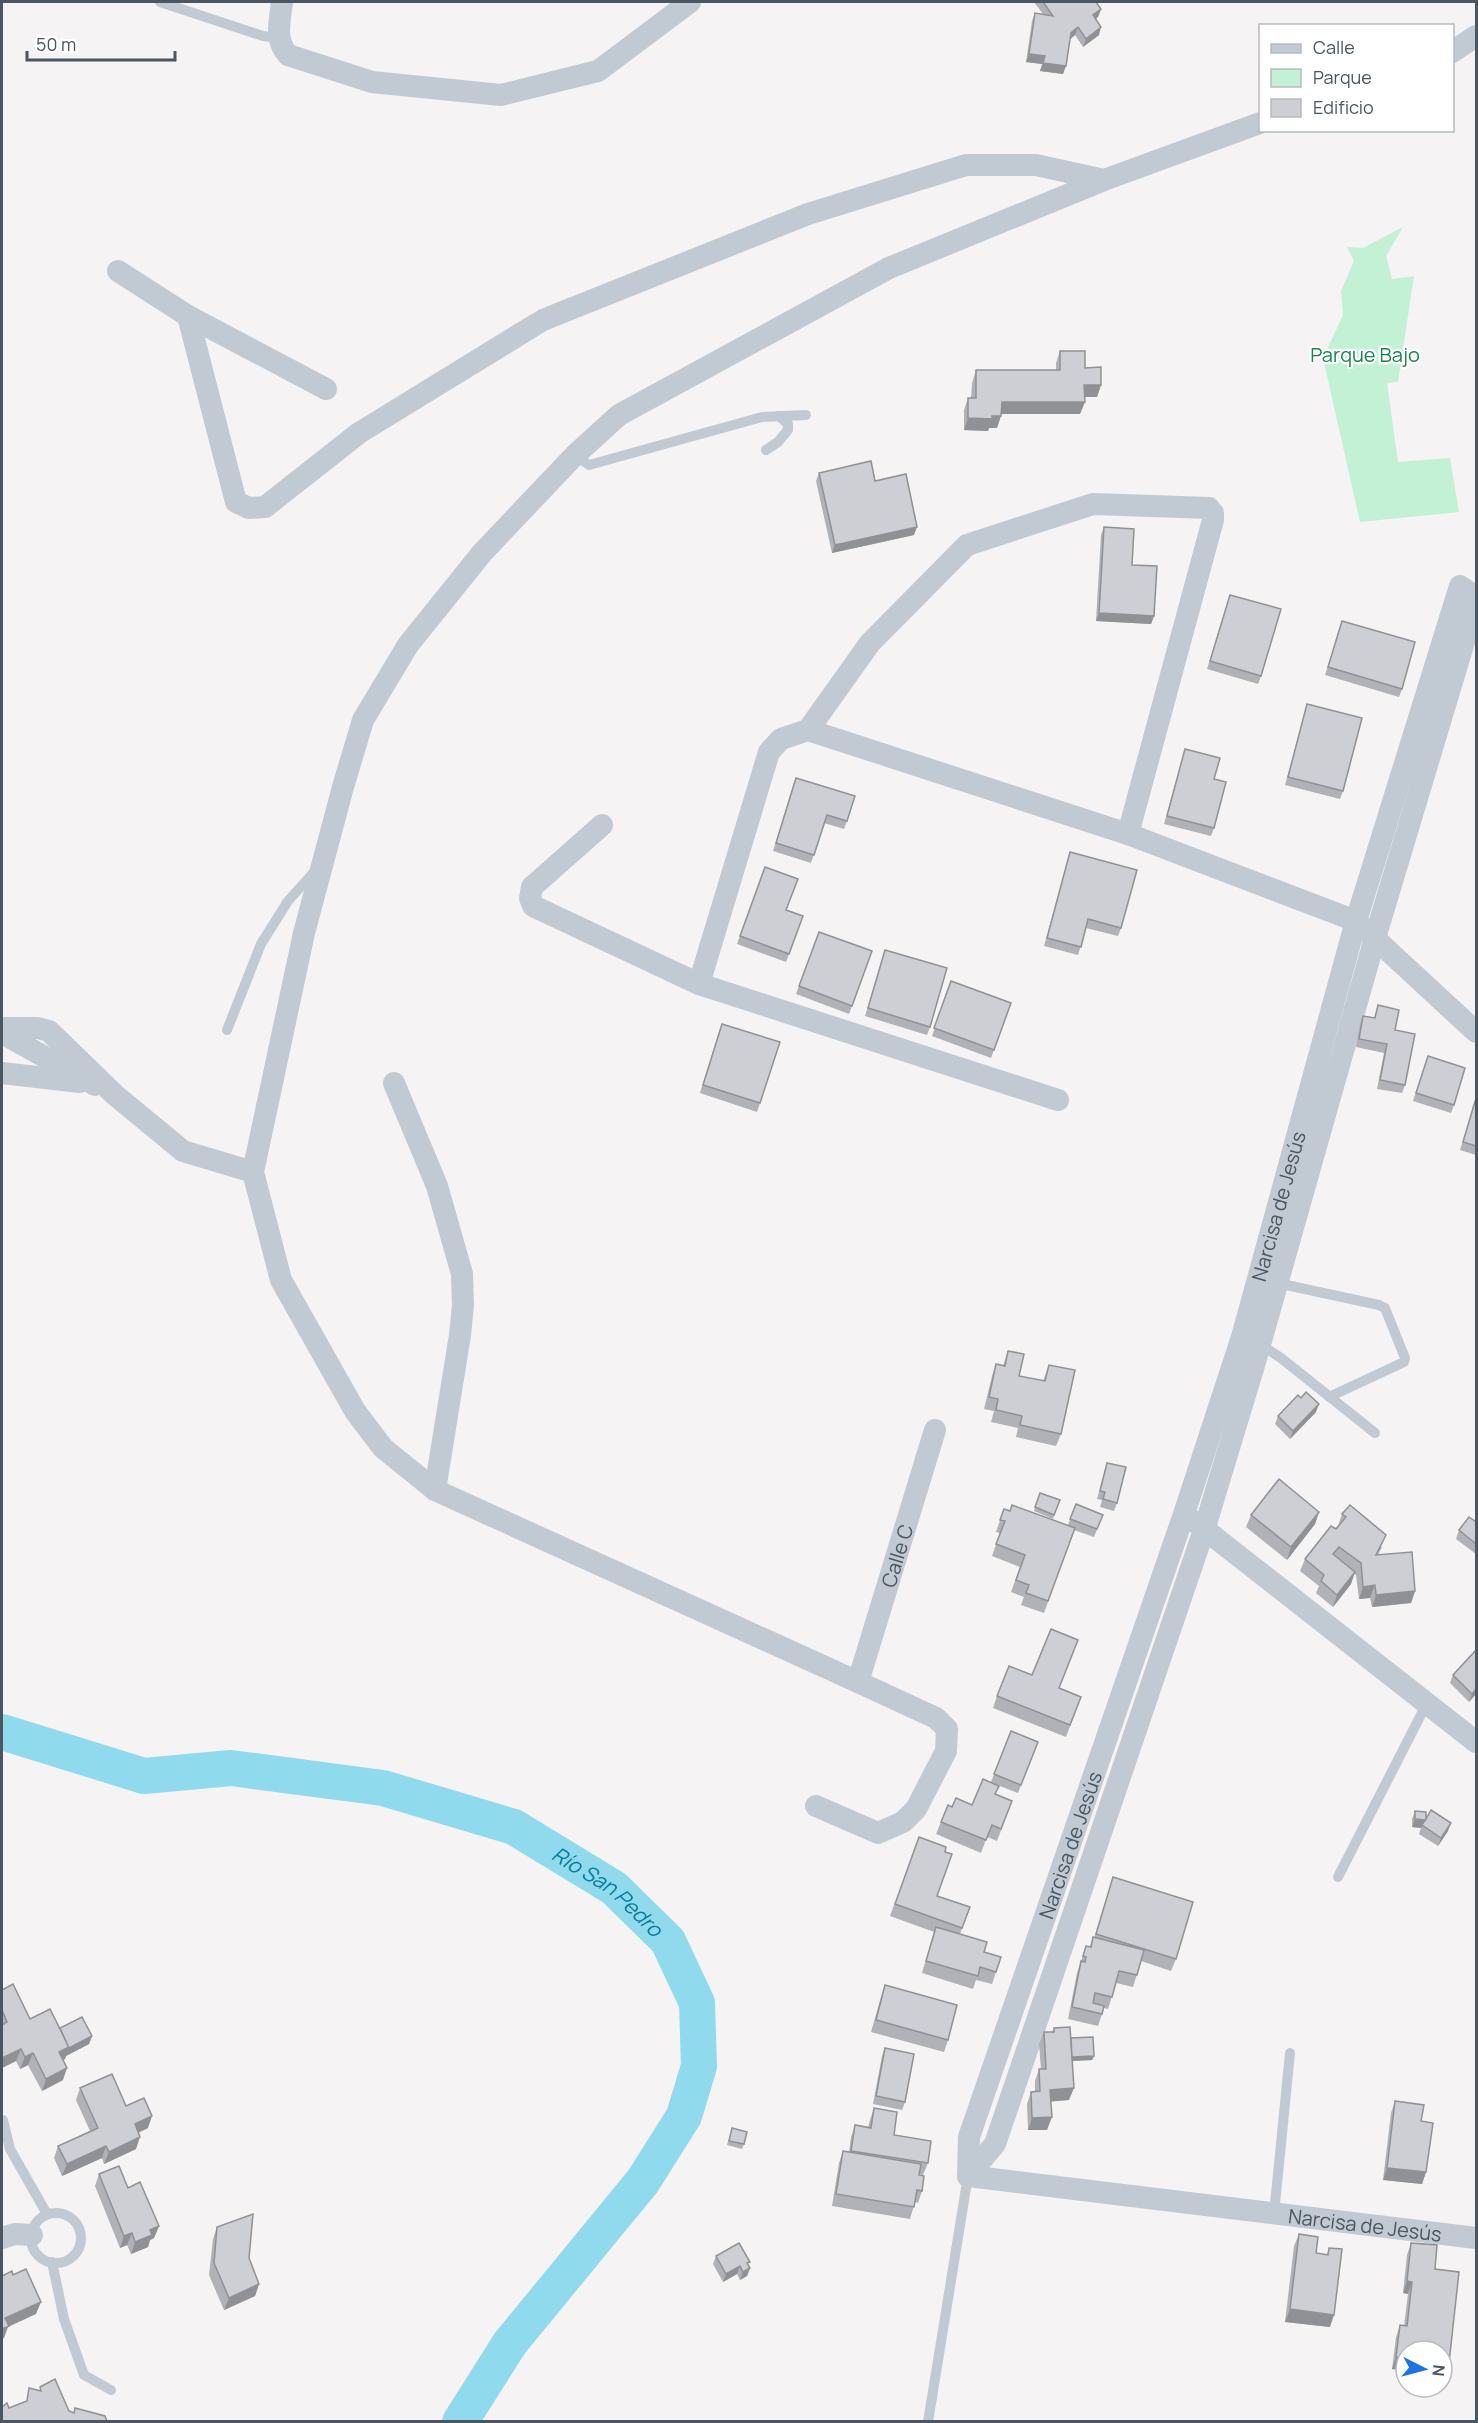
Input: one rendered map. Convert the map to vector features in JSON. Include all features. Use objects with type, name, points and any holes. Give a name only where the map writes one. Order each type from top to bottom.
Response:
[{"type":"street","points":[[282,2],[279,38],[288,55],[372,82],[501,95],[598,70],[690,2]]},
{"type":"street","points":[[1454,51],[1476,36]]},
{"type":"street","points":[[816,1806],[878,1833],[903,1822],[916,1809],[946,1751],[946,1729],[936,1718],[435,1490],[383,1448],[355,1411],[282,1280],[253,1172],[321,864],[363,720],[408,645],[482,553],[574,455],[619,415],[889,268],[1104,180],[1259,123]]},
{"type":"street","points":[[188,316],[236,502],[249,508],[265,507],[359,434],[543,320],[808,214],[966,165],[1036,165],[1104,180]]},
{"type":"street","points":[[118,271],[188,316],[326,389]]},
{"type":"street","points":[[699,984],[769,752],[781,739],[808,730],[870,643],[967,545],[1093,504],[1209,508],[1214,520],[1128,834]]},
{"type":"street","name":"Narcisa de Jesús","points":[[968,2176],[995,2144],[1205,1527],[1356,921],[1468,591]]},
{"type":"street","name":"Narcisa de Jesús","points":[[968,2176],[969,2137],[1184,1514],[1251,1341],[1277,1282],[1375,938],[1476,602]]},
{"type":"street","points":[[808,730],[1128,834],[1356,921],[1476,1032]]},
{"type":"street","points":[[602,825],[532,887],[530,898],[533,906],[699,984],[1058,1100]]},
{"type":"street","points":[[2,1031],[38,1028],[49,1030],[115,1095],[183,1151],[253,1172]]},
{"type":"street","points":[[2,1031],[90,1083],[115,1095]]},
{"type":"street","points":[[2,1073],[90,1083]]},
{"type":"street","points":[[394,1083],[437,1186],[462,1274],[463,1305],[460,1335],[435,1490]]},
{"type":"street","name":"Calle C","points":[[858,1682],[935,1430]]},
{"type":"street","points":[[1184,1514],[1205,1527],[1476,1742]]},
{"type":"street","name":"Narcisa de Jesús","points":[[968,2176],[1476,2238]]},
{"type":"street","points":[[2,2238],[15,2234],[32,2235]]},
{"type":"lane","points":[[160,2],[263,36],[279,38]]},
{"type":"lane","points":[[574,455],[589,465],[750,420],[806,415]]},
{"type":"lane","points":[[766,450],[778,442],[788,430],[788,424],[779,416]]},
{"type":"lane","points":[[227,1030],[261,944],[288,901],[321,864]]},
{"type":"lane","points":[[1277,1282],[1368,1302],[1385,1308],[1405,1358],[1404,1362],[1329,1397]]},
{"type":"lane","points":[[1251,1341],[1281,1358],[1375,1433]]},
{"type":"lane","points":[[1338,1877],[1427,1702]]},
{"type":"lane","points":[[1274,2214],[1290,2053]]},
{"type":"lane","points":[[3,2120],[10,2149],[47,2214]]},
{"type":"lane","points":[[928,2421],[968,2176]]},
{"type":"lane","points":[[47,2214],[65,2214],[73,2219],[81,2235],[76,2252],[61,2262],[43,2259],[36,2253],[32,2235],[40,2219],[47,2214]]},
{"type":"lane","points":[[52,2262],[64,2319],[84,2375],[111,2390]]},
{"type":"green space","name":"Parque Bajo","points":[[1403,227],[1386,256],[1392,279],[1414,276],[1398,382],[1387,383],[1398,462],[1450,458],[1459,512],[1360,522],[1323,358],[1343,315],[1341,291],[1354,261],[1347,247],[1363,248]]},
{"type":"building","points":[[1043,2],[1096,2],[1101,9],[1093,15],[1101,27],[1086,39],[1078,27],[1071,33],[1066,66],[1043,63],[1045,56],[1029,54],[1035,13],[1053,16]]},
{"type":"building","points":[[1060,351],[1085,351],[1085,368],[1101,367],[1101,385],[1084,385],[1085,402],[1002,402],[1001,416],[992,416],[992,419],[968,418],[968,398],[976,398],[976,370],[1060,370]]},
{"type":"building","points":[[871,461],[875,481],[906,474],[917,527],[835,545],[819,473]]},
{"type":"building","points":[[1104,527],[1134,529],[1132,565],[1157,566],[1154,616],[1099,613]]},
{"type":"building","points":[[1230,595],[1281,609],[1261,676],[1210,661]]},
{"type":"building","points":[[1342,621],[1415,642],[1402,689],[1328,667]]},
{"type":"building","points":[[1307,704],[1362,718],[1343,791],[1288,777]]},
{"type":"building","points":[[1185,749],[1220,758],[1214,779],[1226,782],[1214,828],[1167,816]]},
{"type":"building","points":[[796,778],[855,796],[847,821],[827,815],[814,855],[776,843]]},
{"type":"building","points":[[1070,852],[1137,870],[1121,928],[1088,919],[1081,947],[1047,938]]},
{"type":"building","points":[[765,867],[798,879],[786,910],[803,916],[789,954],[740,936]]},
{"type":"building","points":[[819,932],[872,951],[852,1006],[799,986]]},
{"type":"building","points":[[885,950],[947,968],[930,1027],[868,1008]]},
{"type":"building","points":[[951,981],[1011,1003],[994,1050],[934,1028]]},
{"type":"building","points":[[1378,1005],[1399,1010],[1395,1030],[1415,1034],[1405,1085],[1380,1080],[1387,1044],[1359,1039],[1363,1016],[1375,1018]]},
{"type":"building","points":[[722,1024],[780,1042],[760,1103],[703,1085]]},
{"type":"building","points":[[1428,1056],[1465,1068],[1454,1105],[1416,1093]]},
{"type":"building","points":[[1476,1098],[1476,1146],[1463,1142]]},
{"type":"building","points":[[1008,1351],[1024,1354],[1019,1376],[1045,1381],[1049,1365],[1075,1370],[1061,1434],[1020,1425],[1022,1416],[996,1410],[998,1399],[989,1397],[996,1364],[1005,1366]]},
{"type":"building","points":[[1306,1392],[1319,1404],[1293,1431],[1278,1416],[1298,1395],[1301,1398]]},
{"type":"building","points":[[1107,1463],[1126,1467],[1117,1503],[1103,1499],[1105,1492],[1100,1491]]},
{"type":"building","points":[[1279,1479],[1319,1512],[1291,1547],[1251,1515]]},
{"type":"building","points":[[1040,1493],[1060,1500],[1054,1515],[1035,1507]]},
{"type":"building","points":[[1076,1504],[1103,1515],[1097,1529],[1070,1519]]},
{"type":"building","points":[[1012,1505],[1075,1528],[1048,1601],[1026,1593],[1029,1585],[1016,1580],[1025,1555],[996,1544],[1005,1521],[1000,1520],[1004,1509],[1010,1511]]},
{"type":"building","points":[[1350,1505],[1386,1535],[1376,1555],[1412,1552],[1415,1591],[1376,1595],[1375,1585],[1363,1587],[1361,1563],[1339,1547],[1333,1554],[1355,1572],[1337,1595],[1321,1581],[1324,1575],[1305,1559],[1331,1526],[1336,1529],[1346,1517],[1342,1514]]},
{"type":"building","points":[[1469,1517],[1476,1522],[1476,1544],[1459,1530]]},
{"type":"building","points":[[1051,1629],[1078,1640],[1059,1688],[1081,1697],[1070,1725],[997,1696],[1009,1666],[1032,1675]]},
{"type":"building","points":[[1476,1650],[1476,1689],[1472,1694],[1453,1675]]},
{"type":"building","points":[[1011,1731],[1038,1742],[1021,1785],[994,1774]]},
{"type":"building","points":[[983,1779],[999,1786],[995,1794],[1012,1801],[1001,1829],[992,1825],[986,1840],[941,1822],[948,1805],[952,1807],[956,1798],[972,1805]]},
{"type":"building","points":[[1431,1810],[1451,1823],[1441,1838],[1422,1825],[1425,1820],[1415,1819],[1415,1811],[1426,1812],[1426,1819]]},
{"type":"building","points":[[919,1837],[946,1847],[945,1852],[952,1854],[937,1896],[970,1907],[962,1928],[895,1904]]},
{"type":"building","points":[[1113,1877],[1193,1902],[1176,1959],[1096,1934]]},
{"type":"building","points":[[936,1927],[987,1942],[984,1952],[1001,1957],[996,1972],[980,1967],[978,1976],[926,1961]]},
{"type":"building","points":[[1093,1937],[1144,1950],[1137,1975],[1119,1971],[1112,1997],[1095,1993],[1093,2003],[1104,2006],[1102,2014],[1072,2007],[1081,1961],[1085,1962],[1086,1957],[1083,1956],[1086,1946],[1091,1947]]},
{"type":"building","points":[[13,1984],[30,2019],[50,2009],[69,2047],[59,2052],[67,2068],[46,2079],[33,2053],[25,2057],[21,2049],[2,2058],[2,2025],[7,2022],[2,2010],[2,1990]]},
{"type":"building","points":[[885,1985],[957,2005],[948,2040],[876,2020]]},
{"type":"building","points":[[82,2017],[92,2036],[69,2048],[60,2028]]},
{"type":"building","points":[[1070,2027],[1074,2088],[1050,2090],[1052,2117],[1032,2118],[1031,2092],[1040,2091],[1039,2069],[1046,2069],[1044,2032],[1054,2032],[1054,2028]]},
{"type":"building","points":[[1093,2037],[1094,2056],[1072,2057],[1071,2038]]},
{"type":"building","points":[[885,2048],[914,2054],[905,2102],[876,2096]]},
{"type":"building","points":[[112,2074],[126,2106],[144,2098],[152,2116],[135,2124],[140,2137],[109,2152],[106,2146],[67,2164],[58,2146],[98,2128],[80,2088]]},
{"type":"building","points":[[1395,2101],[1424,2105],[1421,2121],[1433,2123],[1426,2172],[1387,2168]]},
{"type":"building","points":[[874,2108],[897,2112],[894,2135],[931,2141],[928,2163],[851,2151],[855,2125],[871,2128]]},
{"type":"building","points":[[732,2128],[747,2132],[744,2144],[729,2141]]},
{"type":"building","points":[[843,2151],[921,2164],[919,2175],[924,2176],[922,2191],[917,2190],[914,2207],[836,2194]]},
{"type":"building","points":[[119,2166],[128,2188],[140,2182],[159,2226],[150,2230],[152,2235],[135,2242],[132,2233],[124,2236],[99,2174]]},
{"type":"building","points":[[253,2214],[249,2258],[259,2284],[229,2298],[214,2263],[217,2227]]},
{"type":"building","points":[[1299,2234],[1318,2237],[1316,2253],[1328,2255],[1329,2248],[1342,2249],[1334,2315],[1290,2309]]},
{"type":"building","points":[[739,2243],[750,2262],[747,2263],[750,2268],[743,2272],[740,2266],[726,2274],[716,2256]]},
{"type":"building","points":[[1411,2243],[1437,2245],[1435,2269],[1459,2272],[1452,2339],[1398,2339],[1400,2325],[1407,2326],[1412,2282],[1407,2281]]},
{"type":"building","points":[[26,2269],[41,2302],[5,2318],[9,2326],[2,2329],[2,2276],[12,2271],[13,2275]]},
{"type":"building","points":[[55,2379],[69,2411],[74,2413],[75,2408],[105,2416],[107,2421],[2,2421],[2,2407],[7,2403],[9,2408],[27,2401],[29,2388],[41,2391],[40,2387]]},
{"type":"waterway","name":"Río San Pedro","points":[[2,1732],[144,1776],[231,1768],[383,1788],[514,1827],[614,1888],[668,1941],[697,2003],[699,2066],[684,2116],[643,2181],[510,2343],[460,2422]]}]
